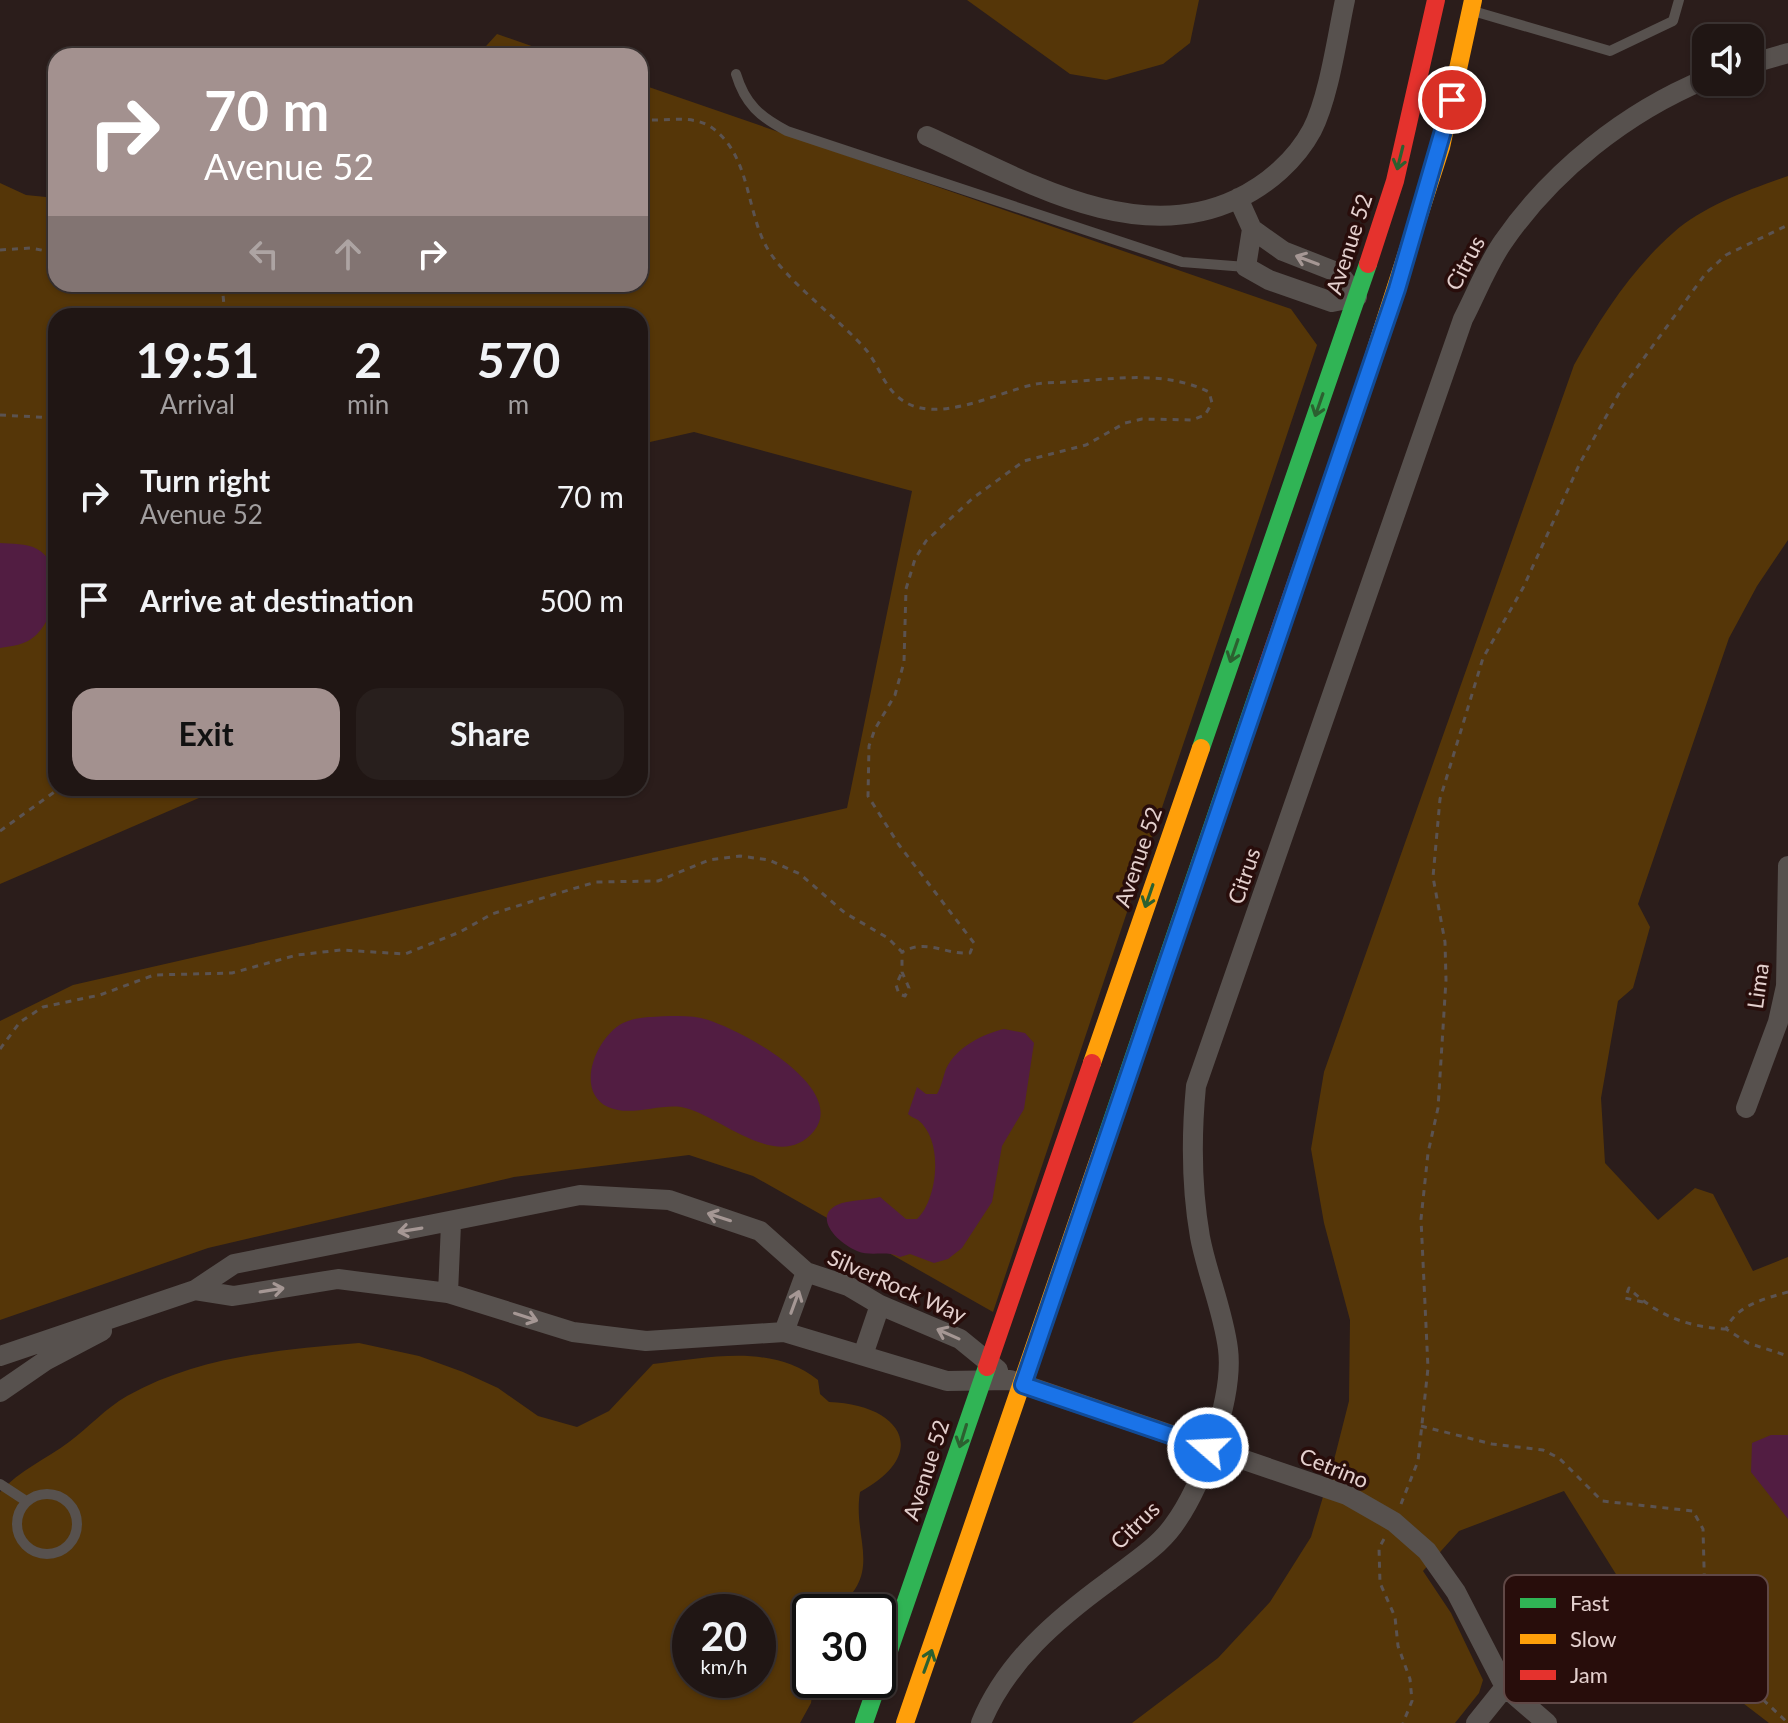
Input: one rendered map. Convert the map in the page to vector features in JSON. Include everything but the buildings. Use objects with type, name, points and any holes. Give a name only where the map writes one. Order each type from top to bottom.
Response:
[{"type":"main road","name":"Avenue 52","points":[[864,1723],[1357,297],[1395,181],[1436,0]]},
{"type":"main road","points":[[905,1723],[1017,1383],[1397,289],[1441,147],[1472,5]]},
{"type":"street","points":[[927,136],[1058,195],[1131,216],[1208,213],[1267,185],[1312,130],[1345,0]]},
{"type":"street","points":[[1764,60],[1788,53]]},
{"type":"street","name":"Citrus","points":[[981,1723],[1018,1662],[1053,1623],[1143,1555],[1173,1527],[1192,1494],[1208,1448],[1228,1388],[1228,1349],[1200,1240],[1193,1184],[1191,1140],[1196,1086],[1463,319],[1502,244],[1544,192],[1589,148],[1692,87]]},
{"type":"street","points":[[1238,198],[1252,229],[1283,251],[1339,273],[1357,297],[1332,302],[1269,280],[1246,267],[1252,229]]},
{"type":"street","name":"Lima","points":[[1746,1108],[1778,1022],[1786,986],[1788,866]]},
{"type":"street","name":"SilverRock Way","points":[[0,1356],[195,1290],[234,1264],[335,1242],[451,1224],[580,1195],[669,1200],[760,1231],[806,1272],[848,1286],[880,1305],[960,1339],[984,1371],[1017,1383]]},
{"type":"street","points":[[448,1293],[451,1224]]},
{"type":"street","points":[[784,1332],[806,1272]]},
{"type":"street","name":"SilverRock Way","points":[[195,1290],[233,1296],[338,1279],[448,1293],[587,1334],[646,1341],[784,1332],[947,1381],[984,1371]]},
{"type":"street","points":[[0,1392],[45,1361],[162,1300]]},
{"type":"street","points":[[863,1355],[880,1305]]},
{"type":"street","name":"Cetrino","points":[[1017,1383],[1347,1495],[1394,1522],[1427,1551],[1456,1592],[1504,1685]]},
{"type":"street","points":[[1476,1723],[1504,1688]]},
{"type":"street","name":"Cetrino","points":[[1524,1703],[1547,1723]]},
{"type":"lane","points":[[1472,5],[1610,51],[1673,21],[1679,0]]},
{"type":"lane","points":[[736,74],[742,94],[761,117],[787,131],[1182,262],[1246,267]]},
{"type":"lane","points":[[0,1484],[26,1501]]},
{"type":"lane","points":[[44,1493],[63,1498],[70,1504],[77,1523],[76,1533],[63,1549],[44,1554],[34,1551],[20,1538],[17,1519],[26,1501],[44,1493]]},
{"type":"path","points":[[648,121],[684,118],[710,126],[728,146],[746,182],[766,247],[866,351],[897,396],[913,406],[931,408],[975,404],[1036,384],[1102,378],[1158,379],[1194,384],[1209,392],[1212,403],[1205,415],[1192,420],[1142,419],[1125,423],[1086,445],[1024,461],[973,498],[926,541],[915,559],[906,589],[904,662],[895,695],[869,746],[868,796],[899,845],[974,943],[970,953],[930,944],[915,945],[902,952]]},
{"type":"path","points":[[1403,1723],[1412,1701],[1410,1679],[1398,1646],[1395,1617],[1380,1583],[1379,1548],[1394,1522],[1418,1461],[1428,1368],[1421,1219],[1428,1153],[1438,1108],[1446,980],[1445,942],[1433,877],[1440,799],[1483,658],[1523,588],[1580,463],[1622,388],[1706,273],[1726,255],[1788,225]]},
{"type":"path","points":[[0,250],[31,248],[48,251]]},
{"type":"path","points":[[0,415],[48,418]]},
{"type":"path","points":[[0,831],[49,796]]},
{"type":"path","points":[[0,1049],[20,1022],[43,1007],[100,995],[154,975],[232,973],[297,955],[341,950],[405,954],[460,932],[492,914],[596,882],[658,881],[709,860],[740,856],[769,860],[800,874],[845,913],[888,938],[902,952],[902,972],[909,988],[905,996],[899,994],[896,985],[902,972]]},
{"type":"path","points":[[1726,1329],[1732,1317],[1749,1305],[1788,1292]]},
{"type":"path","points":[[1643,1302],[1684,1323],[1726,1329],[1748,1343],[1788,1356]]},
{"type":"path","points":[[1421,1426],[1492,1444],[1543,1450],[1559,1458],[1602,1501],[1693,1511],[1703,1529],[1704,1575]]},
{"type":"path","points":[[1767,1703],[1788,1723]]},
{"type":"shaded area","points":[[967,0],[1199,0],[1190,43],[1163,64],[1106,80],[1070,74]]},
{"type":"shaded area","points":[[497,34],[537,48],[484,48]]},
{"type":"shaded area","points":[[648,87],[1291,309],[1317,345],[993,1312],[753,1176],[689,1155],[514,1177],[208,1248],[0,1320],[0,1021],[73,985],[847,808],[912,491],[694,432],[650,442],[648,447],[648,308],[48,308],[48,796],[204,796],[0,884],[0,183],[26,195],[48,197],[48,292],[648,292]]},
{"type":"shaded area","points":[[1788,176],[1788,540],[1757,586],[1729,638],[1638,904],[1650,927],[1633,988],[1618,1001],[1601,1098],[1605,1163],[1658,1220],[1695,1188],[1713,1194],[1753,1271],[1788,1257],[1788,1723],[1769,1723],[1743,1703],[1768,1703],[1768,1575],[1616,1575],[1564,1491],[1459,1531],[1423,1571],[1451,1613],[1483,1680],[1479,1693],[1455,1723],[1132,1723],[1218,1658],[1270,1602],[1311,1537],[1349,1401],[1350,1320],[1324,1223],[1311,1149],[1324,1072],[1574,365],[1618,295],[1658,247],[1686,223],[1713,206]]},
{"type":"shaded area","points":[[0,543],[29,546],[37,549],[48,560],[48,618],[31,639],[0,648]]},
{"type":"shaded area","points":[[646,1017],[697,1017],[717,1023],[784,1061],[803,1078],[816,1096],[821,1114],[814,1131],[799,1143],[783,1147],[748,1138],[681,1107],[625,1111],[608,1107],[598,1099],[592,1089],[591,1077],[597,1052],[604,1040],[623,1023]]},
{"type":"shaded area","points":[[1004,1029],[1025,1033],[1034,1043],[1024,1109],[1002,1146],[992,1202],[962,1248],[948,1259],[934,1263],[910,1254],[900,1257],[862,1253],[842,1242],[827,1221],[832,1208],[842,1203],[880,1197],[906,1219],[917,1219],[924,1210],[933,1184],[935,1155],[926,1129],[908,1114],[917,1087],[926,1094],[937,1094],[946,1069],[956,1054],[979,1038]]},
{"type":"shaded area","points":[[359,1343],[419,1356],[498,1388],[538,1416],[577,1427],[609,1411],[653,1364],[717,1357],[760,1357],[800,1368],[818,1380],[820,1394],[829,1402],[874,1411],[889,1421],[898,1433],[901,1446],[896,1461],[882,1477],[860,1492],[863,1556],[858,1584],[851,1594],[792,1594],[792,1698],[812,1698],[800,1723],[0,1723],[0,1492],[127,1396],[211,1363],[269,1352]]},
{"type":"shaded area","points":[[1771,1435],[1788,1435],[1788,1519],[1751,1472],[1752,1443]]},
{"type":"traffic: fast","points":[[1201,748],[1368,264]]},
{"type":"traffic: fast","points":[[1105,1141],[1262,681]]},
{"type":"traffic: fast","points":[[864,1723],[987,1367]]},
{"type":"traffic: slow","points":[[1362,392],[1441,147],[1473,0]]},
{"type":"traffic: slow","points":[[1092,1063],[1201,748]]},
{"type":"traffic: slow","points":[[905,1723],[1105,1141]]},
{"type":"traffic: jam","points":[[1368,264],[1395,181],[1436,0]]},
{"type":"traffic: jam","points":[[1262,681],[1362,392]]},
{"type":"traffic: jam","points":[[987,1367],[1092,1063]]},
{"type":"route","points":[[1208,1448],[1023,1385],[1397,289],[1441,147],[1452,100]]}]
